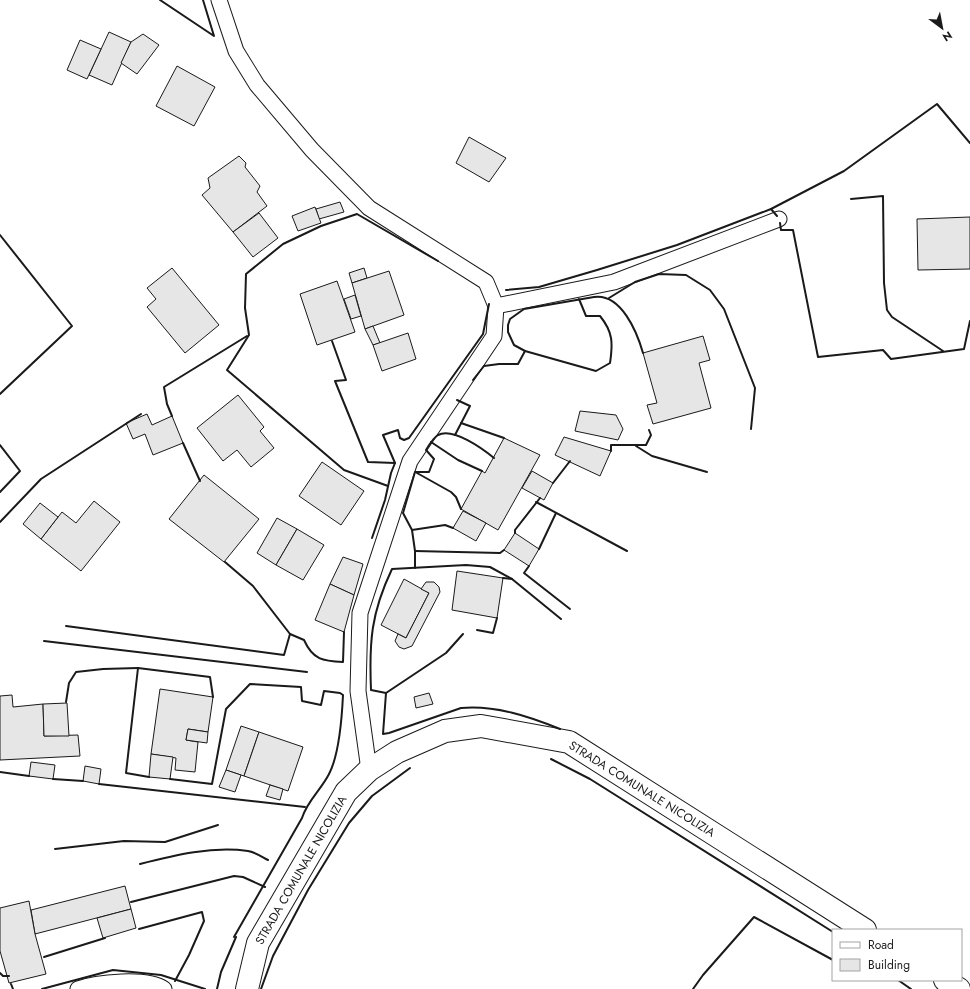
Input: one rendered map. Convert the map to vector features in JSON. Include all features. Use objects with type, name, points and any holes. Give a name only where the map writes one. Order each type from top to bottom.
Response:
[{"type":"street","name":"STRADA COMUNALE NICOLIZIA","points":[[246,989],[258,943],[346,792],[369,770],[397,752],[445,731],[481,726],[569,742],[863,929]]},
{"type":"street","points":[[947,981],[959,989]]},
{"type":"lane","points":[[220,0],[236,50],[257,85],[312,150],[369,208],[486,282],[496,306],[494,336],[410,461],[360,613],[358,691],[369,770]]},
{"type":"lane","points":[[496,306],[614,282],[779,219]]},
{"type":"lane","points":[[78,989],[87,986],[144,982],[164,989]]},
{"type":"building","points":[[109,32],[131,42],[112,85],[89,75]]},
{"type":"building","points":[[143,34],[159,45],[137,74],[121,63],[131,42]]},
{"type":"building","points":[[80,40],[101,49],[87,79],[67,70]]},
{"type":"building","points":[[177,66],[215,87],[194,126],[156,106]]},
{"type":"building","points":[[469,137],[506,158],[489,182],[456,163]]},
{"type":"building","points":[[239,156],[246,163],[245,167],[260,186],[257,192],[267,206],[233,232],[202,195],[210,188],[208,178]]},
{"type":"building","points":[[340,202],[344,212],[319,219],[316,209]]},
{"type":"building","points":[[315,207],[321,223],[298,231],[292,216]]},
{"type":"building","points":[[259,213],[278,238],[253,257],[233,232]]},
{"type":"building","points":[[970,217],[970,269],[918,270],[917,219]]},
{"type":"building","points":[[172,268],[219,325],[185,353],[147,307],[156,299],[147,288]]},
{"type":"building","points":[[364,268],[367,278],[352,283],[349,273]]},
{"type":"building","points":[[389,271],[404,315],[365,329],[352,283]]},
{"type":"building","points":[[337,281],[355,332],[317,345],[300,294]]},
{"type":"building","points":[[355,295],[361,316],[351,319],[344,299]]},
{"type":"building","points":[[373,326],[380,343],[373,345],[365,329]]},
{"type":"building","points":[[408,333],[416,359],[382,371],[373,345]]},
{"type":"building","points":[[703,336],[710,360],[699,363],[711,408],[653,424],[647,405],[657,403],[643,353]]},
{"type":"building","points":[[238,395],[264,427],[260,431],[274,448],[251,467],[237,450],[223,461],[197,428]]},
{"type":"building","points":[[580,411],[616,415],[623,429],[618,440],[575,431]]},
{"type":"building","points":[[147,414],[152,425],[172,416],[183,443],[153,455],[145,434],[133,439],[126,423]]},
{"type":"building","points":[[564,437],[611,451],[600,476],[555,455]]},
{"type":"building","points":[[504,438],[540,455],[498,530],[461,509],[482,471],[485,473]]},
{"type":"building","points":[[322,462],[364,491],[341,525],[299,496]]},
{"type":"building","points":[[532,471],[553,483],[544,500],[522,488]]},
{"type":"building","points":[[204,475],[259,519],[224,562],[169,519]]},
{"type":"building","points":[[94,501],[120,522],[81,571],[41,539],[62,512],[76,523]]},
{"type":"building","points":[[40,503],[58,517],[41,539],[23,524]]},
{"type":"building","points":[[463,511],[486,523],[476,541],[453,528]]},
{"type":"building","points":[[277,518],[297,529],[276,565],[257,553]]},
{"type":"building","points":[[297,529],[324,545],[303,580],[276,565]]},
{"type":"building","points":[[515,533],[539,549],[529,566],[504,550]]},
{"type":"building","points":[[343,557],[363,564],[354,595],[330,584]]},
{"type":"building","points":[[457,571],[503,578],[497,618],[452,610]]},
{"type":"building","points":[[404,579],[429,593],[406,638],[381,625]]},
{"type":"building","points":[[426,582],[434,582],[439,587],[440,592],[412,646],[404,649],[399,647],[395,641],[398,634],[406,638],[429,593],[421,589]]},
{"type":"building","points":[[330,584],[354,595],[344,632],[315,620]]},
{"type":"building","points":[[160,689],[213,697],[208,732],[188,729],[186,740],[198,742],[195,772],[175,770],[176,758],[151,754]]},
{"type":"building","points":[[429,693],[433,704],[416,708],[414,697]]},
{"type":"building","points":[[12,695],[13,707],[43,704],[44,736],[78,735],[80,756],[0,760],[0,696]]},
{"type":"building","points":[[67,703],[69,736],[44,736],[43,704]]},
{"type":"building","points":[[241,726],[259,732],[244,776],[226,770]]},
{"type":"building","points":[[188,729],[208,732],[207,743],[186,740]]},
{"type":"building","points":[[259,732],[303,747],[288,791],[244,776]]},
{"type":"building","points":[[151,754],[173,757],[170,779],[149,777]]},
{"type":"building","points":[[31,762],[55,765],[53,779],[29,776]]},
{"type":"building","points":[[85,766],[101,769],[99,784],[83,781]]},
{"type":"building","points":[[226,770],[241,775],[235,792],[219,787]]},
{"type":"building","points":[[270,785],[283,789],[280,800],[266,796]]},
{"type":"building","points":[[125,886],[131,909],[35,934],[31,910]]},
{"type":"building","points":[[29,901],[35,934],[46,974],[9,983],[0,951],[0,908]]},
{"type":"building","points":[[131,909],[136,928],[103,938],[97,918]]},
{"type":"wall","points":[[160,0],[214,36],[203,0]]},
{"type":"wall","points":[[777,216],[771,209],[844,171],[937,104],[970,143]]},
{"type":"wall","points":[[851,199],[883,196],[884,283],[887,310],[892,317],[943,351]]},
{"type":"wall","points":[[506,290],[539,287],[597,270],[677,245],[771,209]]},
{"type":"wall","points":[[388,486],[344,470],[227,370],[249,335],[245,308],[246,274],[283,244],[321,226],[357,214],[438,261]]},
{"type":"wall","points":[[780,223],[781,230],[793,230],[818,357],[883,350],[891,359],[964,349],[970,321]]},
{"type":"wall","points":[[0,235],[72,326],[0,394]]},
{"type":"wall","points":[[609,298],[635,282],[659,274],[686,275],[710,290],[724,309],[755,388],[751,429]]},
{"type":"wall","points":[[579,299],[586,316],[600,316],[610,333],[612,344],[610,363],[596,371],[525,351],[514,345],[508,332],[508,325],[510,319],[524,309],[594,297],[604,297],[620,307],[632,325],[643,353]]},
{"type":"wall","points":[[372,538],[385,500],[391,473],[395,463],[383,435],[398,430],[400,438],[404,440],[409,438],[483,334],[489,304]]},
{"type":"wall","points":[[172,416],[167,404],[164,387],[247,336]]},
{"type":"wall","points":[[332,341],[346,380],[335,381],[368,462],[395,463]]},
{"type":"wall","points":[[473,380],[484,366],[518,364],[525,351]]},
{"type":"wall","points":[[455,435],[470,406],[457,400]]},
{"type":"wall","points":[[0,522],[41,479],[141,414]]},
{"type":"wall","points":[[461,423],[504,438]]},
{"type":"wall","points":[[611,451],[611,445],[646,445],[651,435],[649,430]]},
{"type":"wall","points":[[453,528],[445,525],[412,530],[403,513],[415,472],[429,472],[434,459],[426,450],[438,435],[444,433],[459,436],[468,440],[494,458]]},
{"type":"wall","points":[[431,442],[458,460],[482,471]]},
{"type":"wall","points":[[183,443],[200,481]]},
{"type":"wall","points":[[0,445],[20,471],[0,492]]},
{"type":"wall","points":[[636,446],[652,456],[707,472]]},
{"type":"wall","points":[[553,483],[570,461]]},
{"type":"wall","points":[[417,473],[451,492],[456,497],[461,509]]},
{"type":"wall","points":[[515,533],[515,530],[540,498]]},
{"type":"wall","points":[[536,502],[627,551]]},
{"type":"wall","points":[[539,549],[556,513]]},
{"type":"wall","points":[[412,530],[415,551],[415,568]]},
{"type":"wall","points":[[415,551],[500,553],[504,550]]},
{"type":"wall","points":[[225,562],[253,586],[290,634],[304,640],[311,652],[319,658],[343,662],[344,632]]},
{"type":"wall","points":[[463,634],[446,653],[386,693],[371,690],[370,657],[373,628],[380,600],[392,569],[466,565],[490,567],[512,579]]},
{"type":"wall","points":[[529,566],[524,573],[570,609]]},
{"type":"wall","points":[[503,578],[512,579],[561,619]]},
{"type":"wall","points":[[477,630],[493,633],[497,618]]},
{"type":"wall","points":[[66,626],[284,655],[290,634]]},
{"type":"wall","points":[[44,641],[307,672]]},
{"type":"wall","points":[[66,702],[69,683],[76,672],[103,669],[138,668]]},
{"type":"wall","points":[[149,777],[126,773],[138,668],[210,677],[213,697]]},
{"type":"wall","points":[[170,779],[212,784],[226,709],[250,684],[301,687],[302,701],[321,705],[324,691],[340,693],[343,695],[338,746],[329,774],[307,806],[302,818],[234,937]]},
{"type":"wall","points":[[386,693],[383,734],[461,708],[486,708],[511,712],[560,729]]},
{"type":"wall","points":[[551,759],[590,779],[832,931]]},
{"type":"wall","points":[[261,989],[273,956],[308,890],[349,823],[372,796],[410,768]]},
{"type":"wall","points":[[0,772],[29,776]]},
{"type":"wall","points":[[53,779],[83,781]]},
{"type":"wall","points":[[99,784],[305,807]]},
{"type":"wall","points":[[55,849],[124,841],[165,842],[218,825]]},
{"type":"wall","points":[[140,864],[194,852],[221,850],[256,853],[268,860]]},
{"type":"wall","points":[[131,902],[234,876],[243,877],[265,887]]},
{"type":"wall","points":[[139,929],[202,912],[204,921],[189,955],[175,981]]},
{"type":"wall","points":[[693,989],[703,975],[754,917],[832,959]]},
{"type":"wall","points":[[217,989],[221,972],[236,937]]},
{"type":"wall","points":[[44,957],[105,938]]},
{"type":"wall","points":[[42,989],[113,970],[161,975],[205,989]]},
{"type":"wall","points":[[0,973],[3,976],[9,976]]},
{"type":"wall","points":[[899,981],[911,989]]},
{"type":"wall","points":[[11,984],[13,989]]}]
